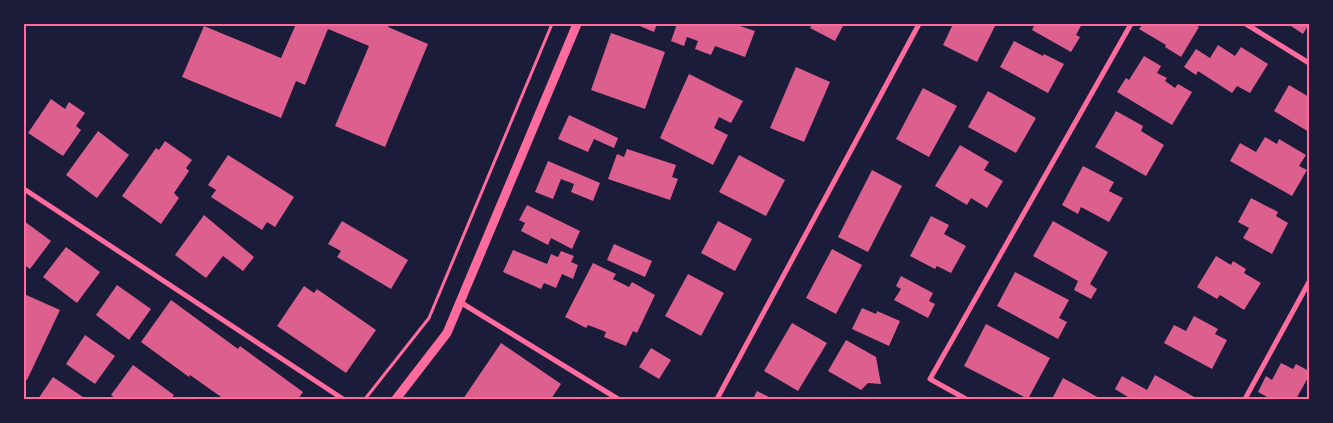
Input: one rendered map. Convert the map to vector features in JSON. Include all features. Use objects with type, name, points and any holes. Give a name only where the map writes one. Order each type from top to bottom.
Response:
[{"type":"street","points":[[396,399],[447,333],[577,24]]},
{"type":"street","points":[[718,399],[919,24]]},
{"type":"street","points":[[966,399],[930,380],[1131,24]]},
{"type":"street","points":[[1246,24],[1309,63]]},
{"type":"street","points":[[24,189],[344,399]]},
{"type":"street","points":[[1245,399],[1309,282]]},
{"type":"street","points":[[460,302],[618,399]]},
{"type":"path","points":[[365,399],[429,318],[552,24]]},
{"type":"building","points":[[296,24],[390,24],[388,27],[428,44],[385,147],[335,126],[369,46],[328,29],[305,85],[296,81],[281,118],[182,77],[204,26],[281,58]]},
{"type":"building","points":[[635,24],[657,24],[654,32]]},
{"type":"building","points":[[677,24],[734,24],[755,31],[745,57],[715,46],[711,55],[695,49],[698,41],[687,37],[684,46],[671,41]]},
{"type":"building","points":[[809,24],[844,24],[835,41],[810,28],[812,25]]},
{"type":"building","points":[[953,24],[996,24],[977,62],[943,45]]},
{"type":"building","points":[[1035,24],[1082,24],[1076,35],[1080,37],[1071,52],[1032,30]]},
{"type":"building","points":[[1143,24],[1193,24],[1199,27],[1181,57],[1165,47],[1166,45],[1139,29]]},
{"type":"building","points":[[1288,24],[1309,24],[1303,34]]},
{"type":"building","points":[[611,33],[665,52],[645,109],[591,90]]},
{"type":"building","points":[[1014,41],[1043,56],[1044,54],[1064,64],[1048,93],[1000,67]]},
{"type":"building","points":[[1218,45],[1235,56],[1241,47],[1268,64],[1250,93],[1237,86],[1232,93],[1198,71],[1196,75],[1184,67],[1196,49],[1210,58]]},
{"type":"building","points":[[1144,56],[1161,66],[1157,73],[1167,78],[1165,81],[1175,88],[1178,84],[1192,92],[1172,125],[1117,92],[1126,78],[1129,80]]},
{"type":"building","points":[[796,67],[830,82],[804,142],[770,128]]},
{"type":"building","points":[[689,74],[743,101],[731,123],[719,117],[714,128],[728,135],[713,165],[660,138]]},
{"type":"building","points":[[1289,85],[1309,97],[1309,132],[1274,111]]},
{"type":"building","points":[[923,88],[957,106],[929,157],[896,139]]},
{"type":"building","points":[[988,91],[1036,118],[1016,153],[968,127]]},
{"type":"building","points":[[51,99],[65,109],[69,102],[85,113],[76,126],[81,130],[63,156],[28,133]]},
{"type":"building","points":[[1116,111],[1143,126],[1141,131],[1164,145],[1146,176],[1095,147]]},
{"type":"building","points":[[569,115],[618,138],[614,148],[594,139],[588,152],[558,139]]},
{"type":"building","points":[[98,131],[129,155],[97,198],[66,175]]},
{"type":"building","points":[[1265,137],[1277,144],[1279,139],[1306,155],[1299,166],[1307,170],[1292,196],[1230,161],[1240,143],[1256,152]]},
{"type":"building","points":[[165,141],[192,160],[186,168],[189,171],[174,193],[179,198],[161,224],[122,196],[156,148],[159,150]]},
{"type":"building","points":[[960,145],[989,162],[984,170],[1003,181],[987,208],[971,198],[967,205],[935,186]]},
{"type":"building","points":[[627,149],[676,165],[672,177],[678,179],[670,200],[608,179],[617,154],[624,157]]},
{"type":"building","points":[[228,155],[294,197],[275,227],[267,222],[262,230],[211,197],[216,190],[208,185]]},
{"type":"building","points":[[739,155],[785,180],[766,216],[719,192]]},
{"type":"building","points":[[548,161],[600,183],[593,201],[571,192],[574,184],[561,179],[553,199],[535,192]]},
{"type":"building","points":[[1083,166],[1114,182],[1109,191],[1123,198],[1109,222],[1081,207],[1078,214],[1062,205]]},
{"type":"building","points":[[872,170],[902,186],[868,252],[838,237]]},
{"type":"building","points":[[1251,198],[1278,212],[1276,216],[1288,223],[1272,254],[1243,238],[1249,228],[1238,222]]},
{"type":"building","points":[[527,205],[580,231],[572,249],[551,238],[548,245],[521,231],[525,223],[519,220]]},
{"type":"building","points":[[204,215],[254,257],[243,271],[223,256],[206,278],[175,255]]},
{"type":"building","points":[[931,216],[949,225],[944,234],[966,246],[951,273],[937,266],[935,269],[910,256]]},
{"type":"building","points":[[24,221],[51,241],[30,269],[24,265]]},
{"type":"building","points":[[342,221],[408,260],[391,289],[337,257],[341,251],[328,244]]},
{"type":"building","points":[[718,221],[752,239],[735,271],[701,253]]},
{"type":"building","points":[[1053,221],[1108,252],[1090,284],[1097,289],[1091,299],[1074,290],[1078,281],[1033,256]]},
{"type":"building","points":[[614,244],[652,261],[645,277],[607,260]]},
{"type":"building","points":[[66,247],[100,272],[77,303],[43,277]]},
{"type":"building","points":[[832,249],[862,265],[836,314],[806,298]]},
{"type":"building","points":[[513,250],[547,264],[551,254],[558,257],[561,251],[574,256],[571,262],[578,265],[573,279],[562,274],[556,288],[544,283],[541,289],[503,272]]},
{"type":"building","points":[[1216,256],[1231,265],[1233,261],[1246,269],[1244,273],[1261,283],[1244,310],[1220,295],[1217,299],[1197,287]]},
{"type":"building","points":[[593,263],[616,274],[613,279],[629,287],[632,282],[655,295],[637,333],[633,331],[626,346],[604,337],[606,332],[588,325],[586,328],[565,317]]},
{"type":"building","points":[[1015,272],[1069,300],[1059,318],[1067,322],[1058,339],[997,306]]},
{"type":"building","points":[[688,274],[724,293],[701,336],[665,316]]},
{"type":"building","points":[[901,276],[933,293],[929,301],[935,304],[928,318],[894,300],[901,289],[896,286]]},
{"type":"building","points":[[117,285],[151,309],[129,340],[96,315]]},
{"type":"building","points":[[304,286],[314,293],[317,289],[376,330],[346,373],[277,326]]},
{"type":"building","points":[[24,294],[60,310],[27,380],[24,378]]},
{"type":"building","points":[[171,300],[238,349],[240,346],[303,392],[298,399],[224,399],[190,375],[189,377],[141,342]]},
{"type":"building","points":[[862,308],[876,314],[877,311],[900,321],[889,346],[852,329]]},
{"type":"building","points":[[1194,316],[1218,329],[1215,334],[1227,340],[1212,369],[1164,343],[1174,325],[1186,331]]},
{"type":"building","points":[[792,323],[827,343],[798,391],[764,371]]},
{"type":"building","points":[[986,324],[1050,358],[1028,399],[964,366]]},
{"type":"building","points":[[85,335],[115,356],[95,384],[66,364]]},
{"type":"building","points":[[846,340],[876,357],[881,384],[868,383],[861,390],[828,371]]},
{"type":"building","points":[[501,343],[561,384],[551,399],[463,399]]},
{"type":"building","points":[[651,348],[671,360],[659,379],[639,367]]},
{"type":"building","points":[[1281,363],[1293,369],[1296,364],[1309,371],[1309,376],[1296,399],[1271,399],[1258,392],[1266,376],[1272,380]]},
{"type":"building","points":[[133,365],[174,395],[171,399],[116,399],[111,395]]},
{"type":"building","points":[[1155,375],[1196,398],[1131,399],[1115,389],[1122,376],[1147,390]]},
{"type":"building","points":[[53,377],[83,397],[81,399],[38,399]]},
{"type":"building","points":[[1063,378],[1101,399],[1052,399]]},
{"type":"building","points":[[757,391],[773,399],[753,399]]}]
